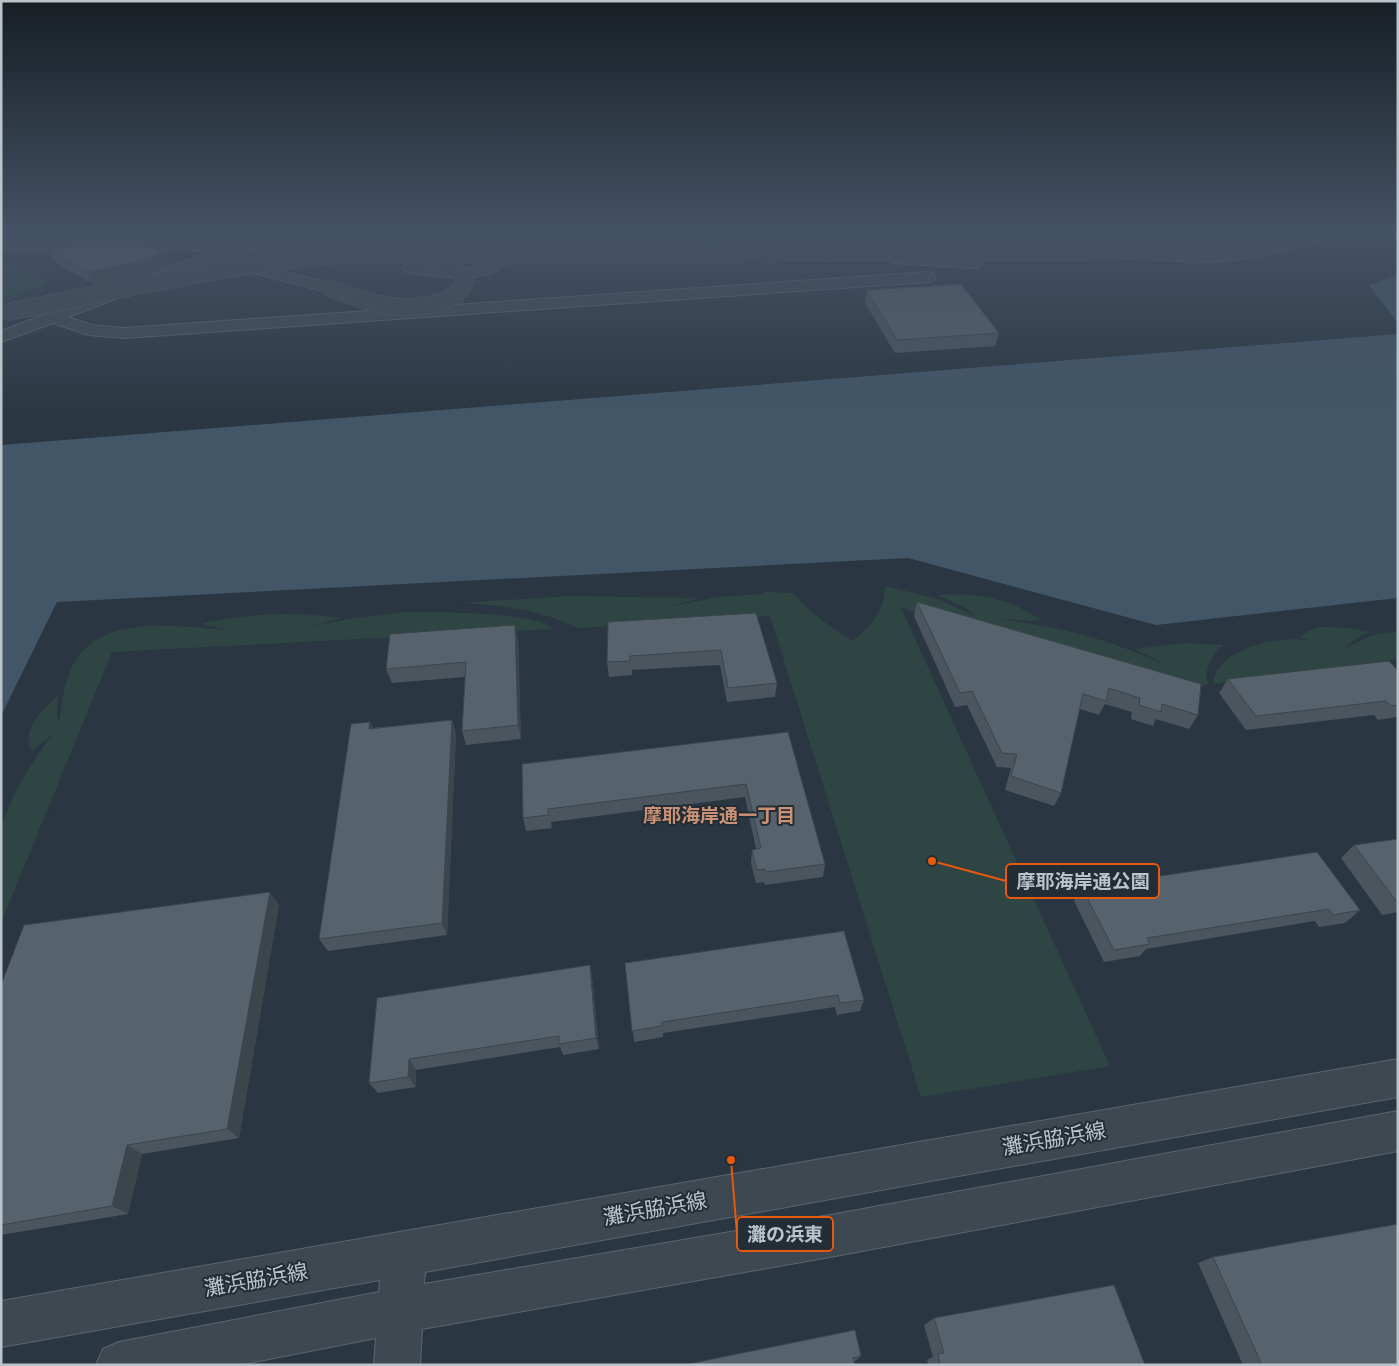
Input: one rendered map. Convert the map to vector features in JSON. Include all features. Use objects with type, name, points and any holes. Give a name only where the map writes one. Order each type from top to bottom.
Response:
[{"type":"street","points":[[1,317],[95,296]]},
{"type":"street","points":[[1,317],[101,296]]},
{"type":"street","points":[[1,317],[106,296]]},
{"type":"street","points":[[1,338],[106,296]]},
{"type":"street","points":[[1,317],[112,296]]},
{"type":"street","points":[[349,296],[370,303],[395,307],[435,304],[453,296]]},
{"type":"street","points":[[54,318],[89,330],[124,333],[659,296]]},
{"type":"street","name":"灘浜脇浜線","points":[[1,1324],[1398,1078]]},
{"type":"street","points":[[119,1365],[400,1312],[830,1236],[1398,1131]]},
{"type":"street","points":[[397,1365],[404,1253]]},
{"type":"green space","points":[[1,296],[19,296],[1,304]]},
{"type":"green space","points":[[885,586],[938,599],[975,616],[966,608],[937,595],[951,594],[992,598],[1018,607],[1041,621],[996,619],[1064,630],[1086,636],[1150,658],[1171,668],[1135,649],[1185,643],[1224,645],[1209,663],[1207,678],[1209,684],[1195,686],[1191,692],[901,608],[1110,1066],[921,1097],[770,616],[578,628],[536,613],[492,605],[462,603],[568,596],[699,598],[669,607],[717,597],[763,594],[763,592],[793,593],[806,607],[836,631],[853,641],[866,630],[876,617],[883,603]]},
{"type":"green space","points":[[402,612],[506,616],[544,623],[553,629],[112,652],[1,923],[1,832],[15,793],[37,756],[53,734],[32,751],[29,743],[31,727],[40,713],[58,695],[57,716],[59,723],[68,677],[74,663],[87,647],[104,636],[123,629],[144,626],[230,630],[201,624],[236,617],[271,614],[306,614],[342,618],[310,627],[349,619]]},
{"type":"green space","points":[[1320,627],[1349,628],[1371,632],[1353,640],[1346,648],[1372,635],[1398,631],[1398,659],[1213,684],[1221,665],[1239,652],[1271,641],[1299,639],[1316,641],[1299,638],[1307,631]]},
{"type":"water","points":[[1377,296],[1398,296],[1398,323]]},
{"type":"water","points":[[1398,334],[1398,598],[1156,625],[908,558],[57,602],[1,716],[1,445]]},
{"type":"building","points":[[870,296],[970,296],[999,333],[897,340]]},
{"type":"building","points":[[917,602],[1201,684],[1198,715],[1162,704],[1161,712],[1139,705],[1140,698],[1109,688],[1106,701],[1083,694],[1061,793],[1011,776],[1017,754],[1002,753],[972,691],[960,693]]},
{"type":"building","points":[[756,613],[777,683],[728,688],[721,650],[630,656],[630,661],[607,662],[608,622]]},
{"type":"building","points":[[515,625],[518,725],[462,731],[466,662],[386,669],[390,634]]},
{"type":"building","points":[[1389,661],[1398,671],[1398,705],[1391,706],[1386,701],[1256,716],[1228,679]]},
{"type":"building","points":[[452,720],[442,923],[319,939],[351,724],[370,722],[369,729]]},
{"type":"building","points":[[788,732],[825,864],[766,872],[765,869],[757,870],[752,850],[761,848],[746,784],[548,809],[549,815],[523,818],[522,764]]},
{"type":"building","points":[[1398,839],[1398,902],[1397,902],[1354,845]]},
{"type":"building","points":[[1317,852],[1360,910],[1333,915],[1329,909],[1147,938],[1150,944],[1114,950],[1082,888]]},
{"type":"building","points":[[270,892],[227,1129],[127,1145],[112,1206],[1,1225],[1,985],[24,925]]},
{"type":"building","points":[[844,931],[864,1000],[840,1003],[838,995],[662,1022],[662,1026],[632,1031],[625,963]]},
{"type":"building","points":[[590,965],[596,1038],[559,1044],[559,1036],[409,1059],[408,1077],[369,1083],[377,998]]},
{"type":"building","points":[[1398,1224],[1398,1365],[1262,1365],[1213,1257]]},
{"type":"building","points":[[1114,1285],[1145,1365],[940,1365],[938,1354],[944,1353],[934,1318]]},
{"type":"building","points":[[855,1330],[861,1356],[853,1358],[855,1365],[683,1365]]},
{"type":"place","name":"摩耶海岸通公園","points":[[932,861]]},
{"type":"place","name":"灘の浜東","points":[[731,1160]]},
{"type":"district","name":"摩耶海岸通一丁目","points":[[719,815]]}]
